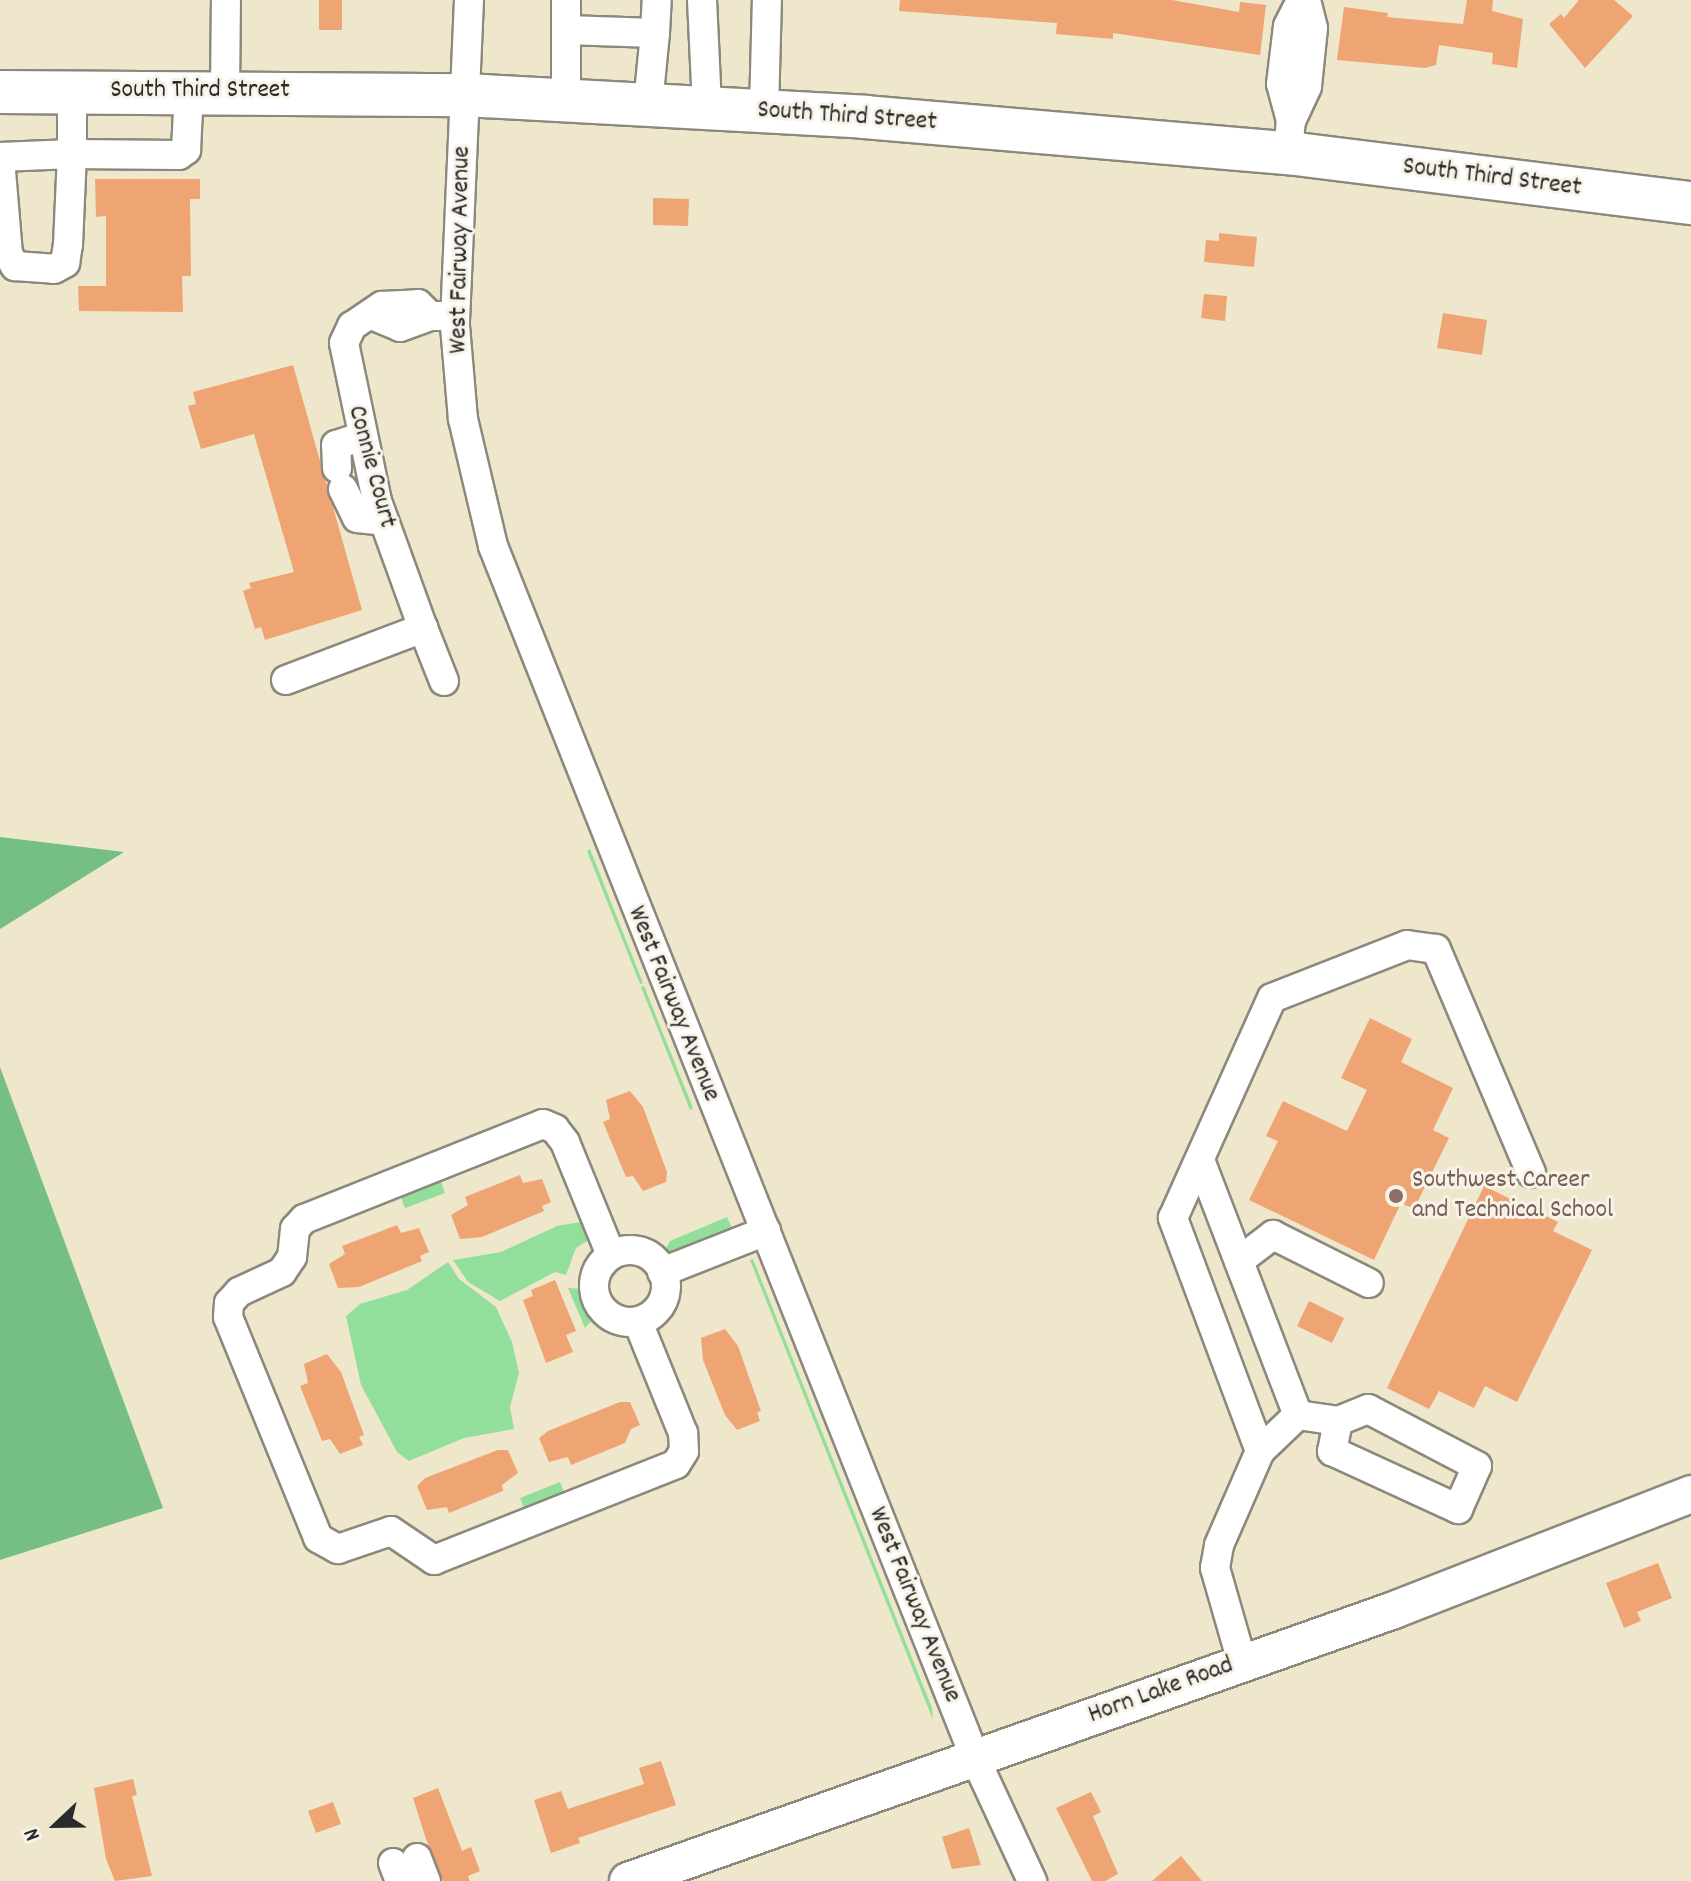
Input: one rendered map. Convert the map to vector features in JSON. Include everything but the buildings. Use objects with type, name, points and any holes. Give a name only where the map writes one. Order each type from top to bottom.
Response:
[{"type":"highway","name":"South Third Street","points":[[0,92],[207,90],[465,95],[1290,137],[1691,203]]},
{"type":"main road","name":"Horn Lake Road","points":[[628,1881],[1242,1662],[1691,1494]]},
{"type":"street","points":[[72,91],[72,154],[65,263],[54,269],[15,266],[8,254],[0,158],[72,154],[179,155],[186,150],[207,90],[226,0]]},
{"type":"street","name":"West Fairway Avenue","points":[[469,0],[465,95],[443,316],[493,546],[975,1758],[1032,1881]]},
{"type":"street","points":[[566,0],[566,100]]},
{"type":"street","points":[[648,105],[657,0]]},
{"type":"street","points":[[764,111],[767,0]]},
{"type":"street","points":[[1290,137],[1281,84],[1288,26],[1303,0]]},
{"type":"street","points":[[703,14],[707,108]]},
{"type":"street","points":[[566,30],[655,33]]},
{"type":"street","name":"Connie Court","points":[[443,316],[400,327],[372,315],[352,326],[344,339],[360,437],[384,521],[444,681]]},
{"type":"street","points":[[360,437],[336,445],[340,478],[357,518],[384,521]]},
{"type":"street","points":[[286,680],[423,628]]},
{"type":"street","points":[[1260,1451],[1173,1218],[1272,998],[1407,945],[1436,949],[1531,1173]]},
{"type":"street","points":[[611,1255],[565,1142],[555,1129],[543,1124],[304,1219],[295,1229],[292,1257],[282,1272],[239,1292],[229,1303],[228,1317],[318,1538],[338,1549],[391,1531],[434,1560],[676,1464],[684,1451],[683,1433],[638,1322]]},
{"type":"street","points":[[1200,1160],[1298,1415]]},
{"type":"street","points":[[662,1272],[766,1231]]},
{"type":"street","points":[[1239,1261],[1273,1235],[1369,1283]]},
{"type":"street","points":[[639,1252],[662,1272],[661,1304],[638,1322],[613,1318],[597,1302],[596,1273],[611,1255],[639,1252]]},
{"type":"street","points":[[1298,1415],[1338,1421],[1368,1409],[1477,1466],[1458,1509],[1332,1451],[1338,1421]]},
{"type":"street","points":[[1242,1662],[1215,1568],[1219,1545],[1260,1451],[1298,1415]]},
{"type":"green space","points":[[0,837],[124,852],[0,929]]},
{"type":"green space","points":[[590,849],[643,983],[640,984],[587,851]]},
{"type":"green space","points":[[644,986],[693,1108],[690,1110],[641,987]]},
{"type":"green space","points":[[0,1067],[163,1508],[0,1560]]},
{"type":"green space","points":[[440,1179],[445,1193],[405,1208],[400,1195]]},
{"type":"green space","points":[[727,1217],[734,1233],[663,1254],[670,1241]]},
{"type":"green space","points":[[587,1221],[593,1237],[576,1248],[566,1275],[555,1272],[500,1301],[468,1282],[453,1260],[501,1252],[557,1226]]},
{"type":"green space","points":[[753,1259],[932,1708],[933,1720],[750,1260]]},
{"type":"green space","points":[[448,1262],[459,1279],[496,1307],[512,1342],[519,1373],[510,1407],[514,1429],[464,1438],[409,1461],[397,1452],[361,1385],[346,1316],[360,1304],[407,1290]]},
{"type":"green space","points":[[568,1288],[585,1289],[596,1316],[585,1328]]},
{"type":"green space","points":[[560,1482],[565,1495],[525,1511],[520,1498]]},
{"type":"place","name":"Southwest Career and Technical School","points":[[1396,1196]]}]
